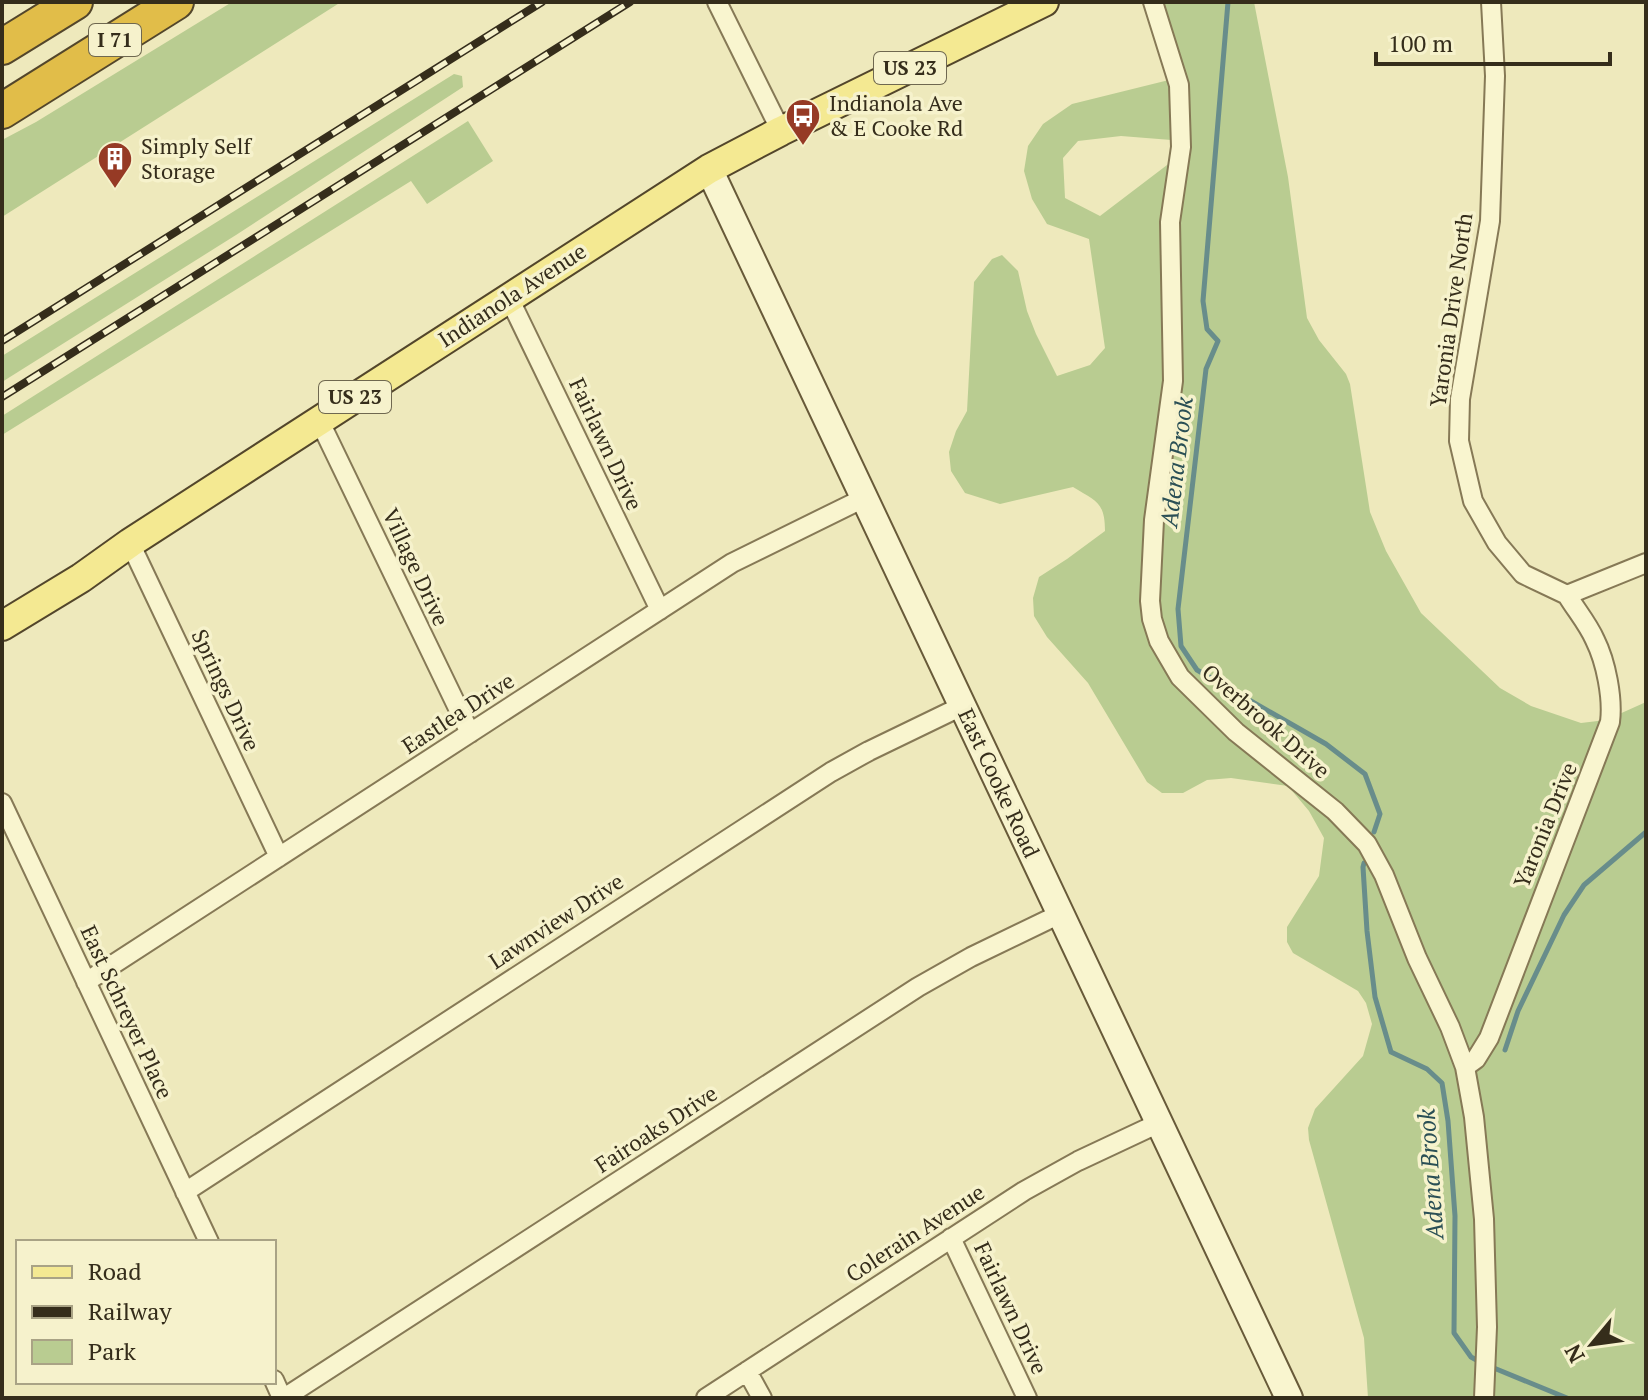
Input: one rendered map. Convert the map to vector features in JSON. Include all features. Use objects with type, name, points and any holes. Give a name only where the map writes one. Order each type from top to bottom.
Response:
[{"type":"highway","points":[[2,44],[55,2]]},
{"type":"highway","name":"I 71","points":[[2,44],[75,2]]},
{"type":"highway","name":"I 71","points":[[2,111],[176,2]]},
{"type":"highway","points":[[54,78],[195,2]]},
{"type":"main road","name":"Indianola Avenue","points":[[2,626],[81,578],[130,543],[709,169],[1044,2]]},
{"type":"main road","name":"East Cooke Road","points":[[709,169],[1289,1398]]},
{"type":"street","points":[[717,2],[781,131]]},
{"type":"street","name":"Overbrook Drive","points":[[1153,2],[1179,85],[1181,147],[1170,222],[1173,381],[1154,520],[1152,619],[1159,641],[1180,677],[1236,732],[1335,811],[1367,844],[1384,875],[1417,958],[1450,1027],[1465,1067],[1474,1117],[1484,1219],[1487,1327],[1484,1395]]},
{"type":"street","name":"Yaronia Drive North","points":[[1491,2],[1495,82],[1490,221],[1460,399],[1459,441],[1473,501],[1497,543],[1523,574],[1567,595]]},
{"type":"street","name":"Fairlawn Drive","points":[[509,298],[660,610]]},
{"type":"street","name":"Village Drive","points":[[319,420],[470,733]]},
{"type":"street","name":"Eastlea Drive","points":[[86,982],[732,563],[864,498]]},
{"type":"street","name":"Springs Drive","points":[[130,543],[279,857]]},
{"type":"street","points":[[1567,595],[1646,563]]},
{"type":"street","name":"Yaronia Drive","points":[[1465,1067],[1476,1059],[1489,1038],[1610,722],[1612,708],[1607,677],[1595,640],[1567,595]]},
{"type":"street","name":"Lawnview Drive","points":[[185,1192],[831,772],[962,706]]},
{"type":"street","name":"East Schreyer Place","points":[[2,803],[208,1240]]},
{"type":"street","name":"Fairoaks Drive","points":[[283,1398],[918,987],[971,957],[1060,914]]},
{"type":"street","name":"Colerain Avenue","points":[[706,1398],[1024,1191],[1078,1161],[1159,1123]]},
{"type":"street","name":"Fairlawn Drive","points":[[951,1238],[1027,1398]]},
{"type":"street","points":[[747,1371],[762,1398]]},
{"type":"green space","points":[[232,2],[341,2],[2,217],[2,140]]},
{"type":"green space","points":[[1163,2],[1254,2],[1288,177],[1307,318],[1350,384],[1370,512],[1386,551],[1421,613],[1500,688],[1531,706],[1581,723],[1606,720],[1646,702],[1646,1398],[1368,1398],[1364,1338],[1308,1128],[1315,1109],[1363,1056],[1372,1024],[1366,1003],[1358,991],[1293,953],[1287,942],[1287,927],[1319,876],[1324,838],[1309,811],[1288,786],[1231,778],[1207,780],[1183,793],[1162,793],[1147,782],[1088,683],[1047,637],[1034,616],[1033,598],[1039,577],[1105,531],[1105,521],[1098,503],[1073,487],[1000,504],[965,493],[951,471],[949,452],[967,411],[974,282],[992,259],[1002,255],[1018,271],[1027,311],[1057,376],[1090,365],[1105,348],[1089,239],[1047,224],[1032,199],[1024,171],[1028,146],[1043,124],[1072,104],[1181,77]],"holes":[[[1121,136],[1184,141],[1171,162],[1100,216],[1065,198],[1063,158],[1078,141]]]},
{"type":"green space","points":[[454,74],[462,76],[463,87],[2,382],[2,356]]},
{"type":"green space","points":[[468,121],[493,161],[427,204],[411,181],[2,435],[2,416]]},
{"type":"waterway","name":"Adena Brook","points":[[1228,2],[1203,301],[1207,329],[1218,341],[1206,369],[1178,609],[1181,646],[1197,670],[1326,744],[1365,774],[1380,814],[1374,832]]},
{"type":"waterway","points":[[1505,1050],[1518,1011],[1564,915],[1584,885],[1646,832]]},
{"type":"waterway","name":"Adena Brook","points":[[1364,863],[1367,931],[1375,997],[1391,1052],[1427,1069],[1442,1083],[1455,1216],[1454,1333],[1471,1357],[1480,1362]]},
{"type":"waterway","name":"Adena Brook","points":[[1489,1366],[1567,1398]]},
{"type":"railway","points":[[2,341],[542,2]]},
{"type":"railway","points":[[2,397],[630,2]]},
{"type":"place","name":"Indianola Ave & E Cooke Rd","points":[[803,147]]},
{"type":"place","name":"Simply Self Storage","points":[[115,190]]}]
